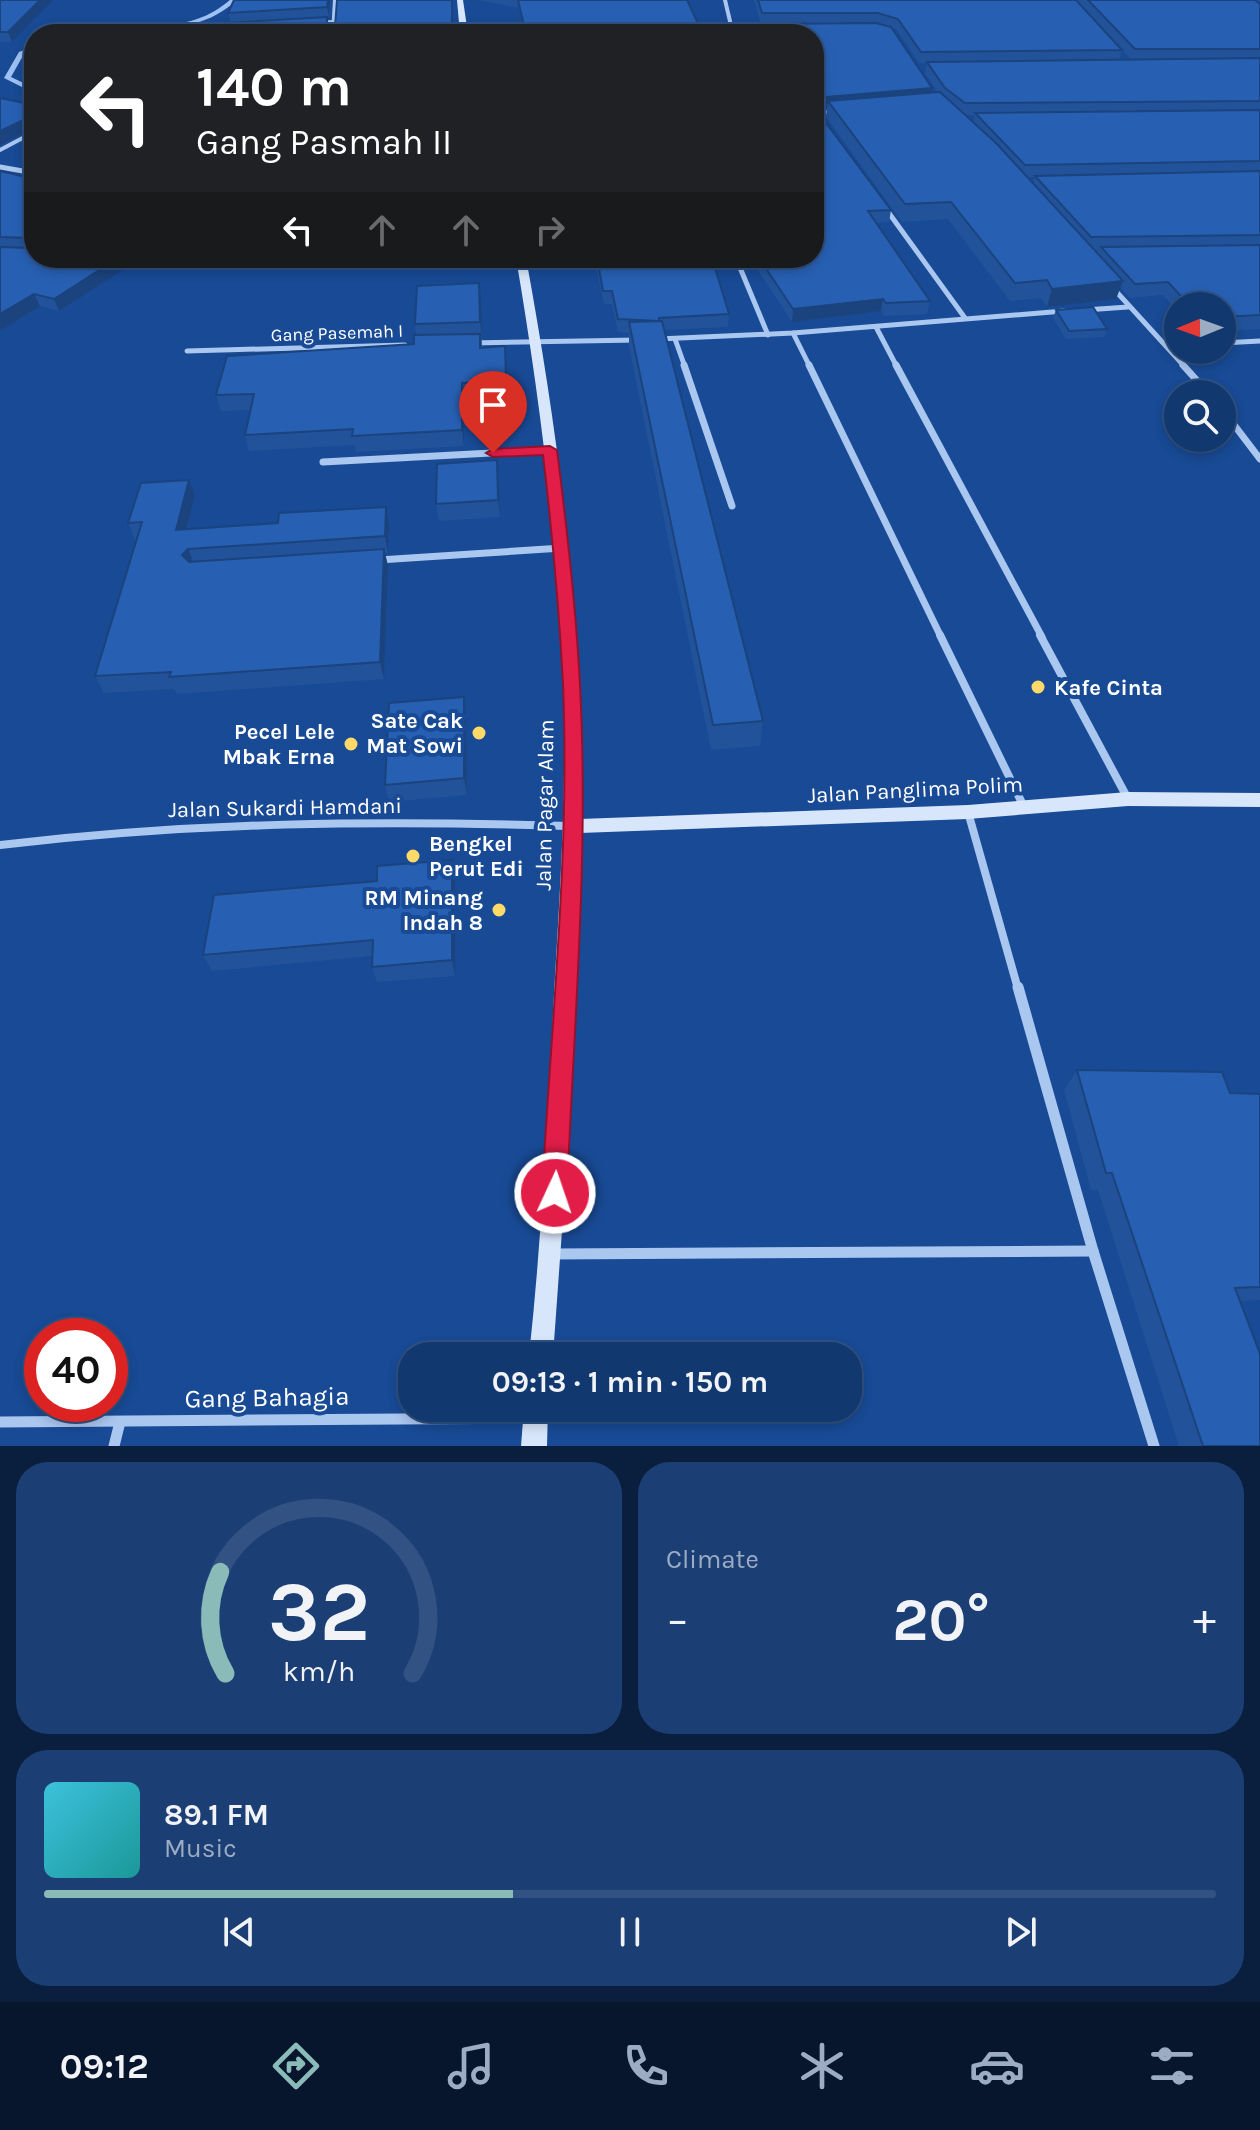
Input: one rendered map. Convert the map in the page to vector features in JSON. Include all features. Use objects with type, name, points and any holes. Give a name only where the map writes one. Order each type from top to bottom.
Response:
[{"type":"street","points":[[304,24],[333,22],[335,0]]},
{"type":"street","points":[[460,0],[463,24]]},
{"type":"street","points":[[725,0],[730,24]]},
{"type":"street","points":[[824,112],[847,111]]},
{"type":"street","points":[[0,150],[24,137]]},
{"type":"street","points":[[0,167],[24,171]]},
{"type":"street","points":[[882,203],[965,318]]},
{"type":"street","name":"Jalan Pagar Alam","points":[[523,268],[536,341],[562,548],[572,686],[572,826],[552,1254],[543,1342]]},
{"type":"street","points":[[740,268],[768,335]]},
{"type":"street","points":[[1112,286],[1164,343]]},
{"type":"street","points":[[457,344],[768,335],[1128,307]]},
{"type":"street","points":[[876,327],[1128,799]]},
{"type":"street","points":[[793,333],[1023,805]]},
{"type":"street","points":[[675,339],[732,506]]},
{"type":"street","points":[[1236,342],[1260,341]]},
{"type":"street","name":"Gang Pasemah I","points":[[187,351],[409,345]]},
{"type":"street","points":[[1183,364],[1197,380]]},
{"type":"street","points":[[1236,427],[1260,459]]},
{"type":"street","points":[[323,462],[550,450]]},
{"type":"street","points":[[365,561],[562,548]]},
{"type":"street","name":"Jalan Panglima Polim","points":[[572,826],[968,812],[1023,805],[1128,799],[1260,800]]},
{"type":"street","points":[[968,812],[1093,1251],[1154,1446]]},
{"type":"street","name":"Jalan Sukardi Hamdani","points":[[0,845],[79,835],[253,823],[362,820],[572,826]]},
{"type":"street","points":[[552,1254],[1093,1251]]},
{"type":"street","name":"Gang Bahagia","points":[[128,1422],[398,1416]]},
{"type":"street","name":"Gang Bahagia","points":[[0,1422],[24,1422]]},
{"type":"street","points":[[114,1446],[120,1422]]},
{"type":"street","points":[[534,1446],[535,1422]]},
{"type":"building","points":[[0,0],[40,0],[8,32],[0,32]]},
{"type":"building","points":[[234,0],[328,0],[327,7],[228,13]]},
{"type":"building","points":[[337,0],[452,0],[452,24],[335,24]]},
{"type":"building","points":[[518,0],[687,0],[698,24],[524,24]]},
{"type":"building","points":[[758,0],[1076,0],[1122,50],[921,52],[898,19],[878,13],[762,13]]},
{"type":"building","points":[[1088,0],[1255,0],[1260,4],[1260,49],[1135,49]]},
{"type":"building","points":[[327,17],[327,24],[224,24],[224,23]]},
{"type":"building","points":[[876,23],[891,27],[932,88],[824,97],[824,24],[765,24]]},
{"type":"building","points":[[1260,58],[1260,101],[965,103],[945,88],[927,62]]},
{"type":"building","points":[[940,92],[996,143],[1123,281],[1052,289],[1047,280],[1015,283],[951,202],[905,204],[828,101]]},
{"type":"building","points":[[0,98],[24,103],[24,120],[0,131]]},
{"type":"building","points":[[1260,110],[1260,161],[1025,165],[975,113]]},
{"type":"building","points":[[824,120],[891,210],[868,211],[930,301],[886,303],[883,299],[793,309],[766,268],[824,268]]},
{"type":"building","points":[[0,171],[24,177],[24,238],[0,237]]},
{"type":"building","points":[[1260,171],[1260,235],[1091,237],[1035,176]]},
{"type":"building","points":[[1260,245],[1260,315],[1236,316],[1236,292],[1177,292],[1168,282],[1135,284],[1101,247]]},
{"type":"building","points":[[0,247],[24,248],[24,268],[102,268],[54,299],[34,294],[0,314]]},
{"type":"building","points":[[599,268],[715,268],[729,314],[659,318],[659,321],[618,319],[612,291],[603,291]]},
{"type":"building","points":[[479,283],[480,322],[415,324],[417,286]]},
{"type":"building","points":[[1093,307],[1107,329],[1069,331],[1056,310]]},
{"type":"building","points":[[662,321],[763,721],[713,725],[629,322]]},
{"type":"building","points":[[480,334],[480,348],[505,346],[506,381],[462,383],[462,430],[352,436],[353,429],[245,435],[254,394],[216,395],[227,356],[414,344],[414,335]]},
{"type":"building","points":[[497,460],[498,500],[436,504],[437,464]]},
{"type":"building","points":[[189,480],[176,530],[278,523],[279,513],[386,507],[385,536],[188,549],[182,555],[189,562],[384,549],[380,662],[169,677],[171,672],[95,676],[142,522],[128,523],[141,483]]},
{"type":"building","points":[[464,697],[464,778],[385,785],[389,703]]},
{"type":"building","points":[[452,860],[452,960],[372,967],[373,940],[203,955],[214,895],[377,881],[377,866]]},
{"type":"building","points":[[1077,1070],[1222,1072],[1230,1093],[1260,1094],[1260,1287],[1235,1288],[1260,1354],[1260,1446],[1203,1446],[1112,1173],[1106,1173]]},
{"type":"waterway","points":[[186,24],[215,14],[234,0]]},
{"type":"waterway","points":[[24,52],[7,78],[24,86]]},
{"type":"place","name":"Kafe Cinta","points":[[1038,687]]},
{"type":"place","name":"Sate Cak Mat Sowi","points":[[479,733]]},
{"type":"place","name":"Pecel Lele Mbak Erna","points":[[351,744]]},
{"type":"place","name":"Bengkel Perut Edi","points":[[413,856]]},
{"type":"place","name":"RM Minang Indah 8","points":[[499,910]]},
{"type":"route","points":[[493,453],[550,450],[562,548],[572,686],[572,826],[555,1193]]}]
